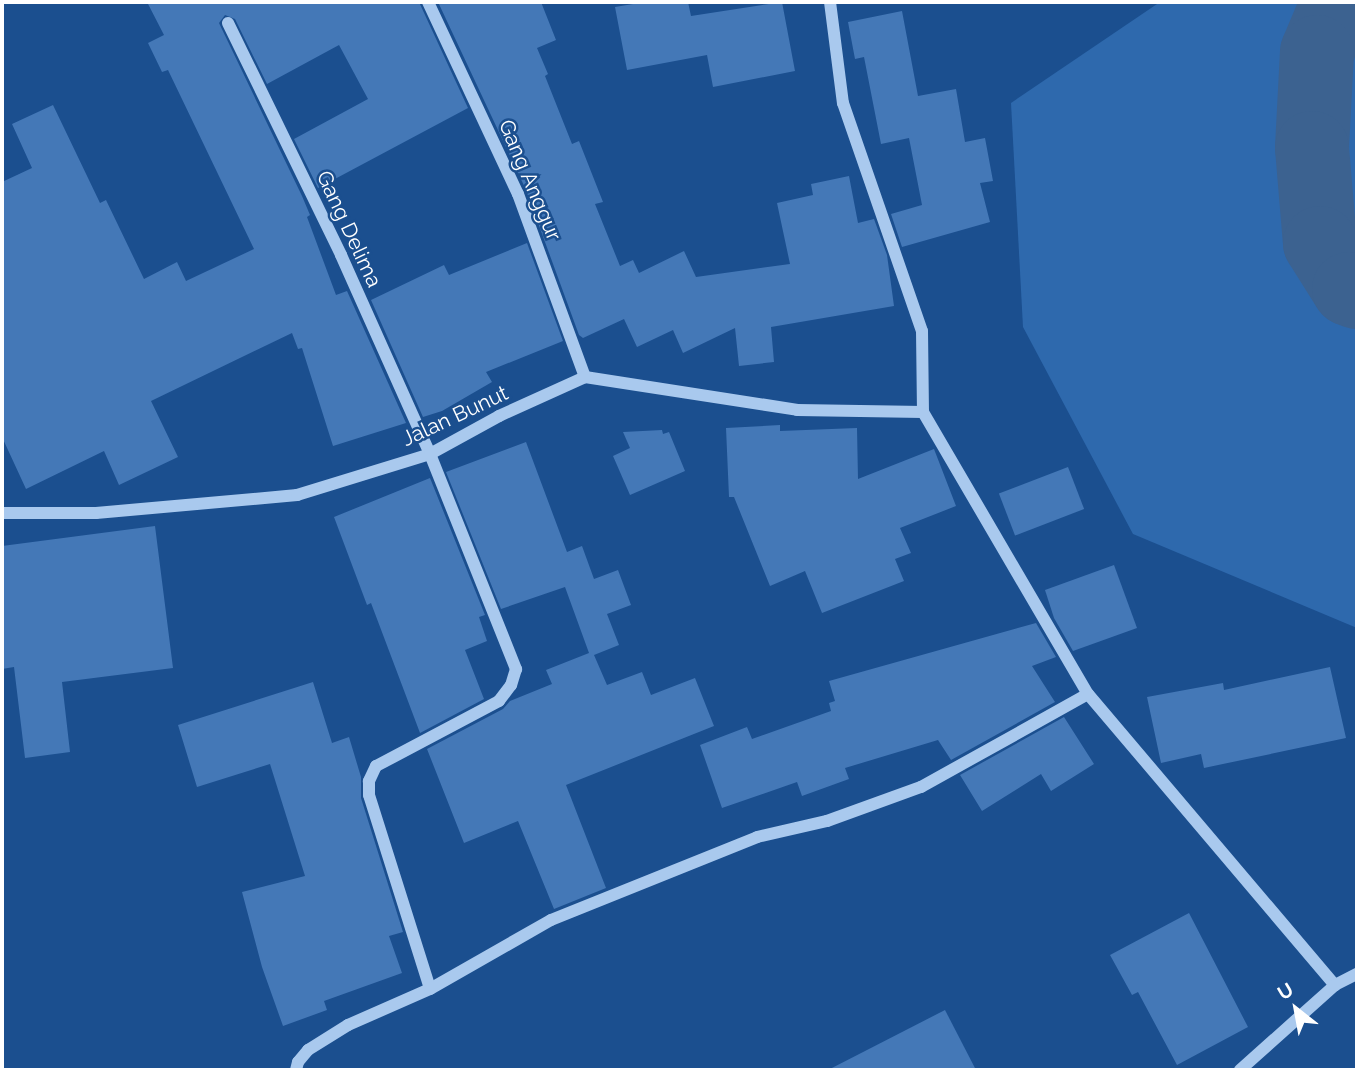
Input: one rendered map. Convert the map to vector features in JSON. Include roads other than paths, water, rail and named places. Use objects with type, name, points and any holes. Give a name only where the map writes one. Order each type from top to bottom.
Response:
[{"type":"street","name":"Gang Anggur","points":[[428,2],[518,194],[585,377]]},
{"type":"street","points":[[830,2],[843,103],[922,331],[923,412],[1088,694],[1335,985]]},
{"type":"street","name":"Gang Delima","points":[[228,23],[341,255],[430,454],[516,669],[510,685],[499,701],[376,766],[369,781],[369,794],[430,989]]},
{"type":"street","points":[[585,377],[797,410],[923,412]]},
{"type":"street","name":"Jalan Bunut","points":[[2,513],[96,513],[296,495],[430,454],[499,416],[585,377]]},
{"type":"street","points":[[296,1070],[298,1062],[308,1049],[348,1025],[430,989],[551,920],[757,837],[827,821],[920,787],[1088,694]]},
{"type":"street","points":[[1240,1070],[1335,985],[1357,974]]},
{"type":"waterway","points":[[1338,2],[1317,52],[1312,148],[1320,243],[1349,289],[1357,292]]}]
